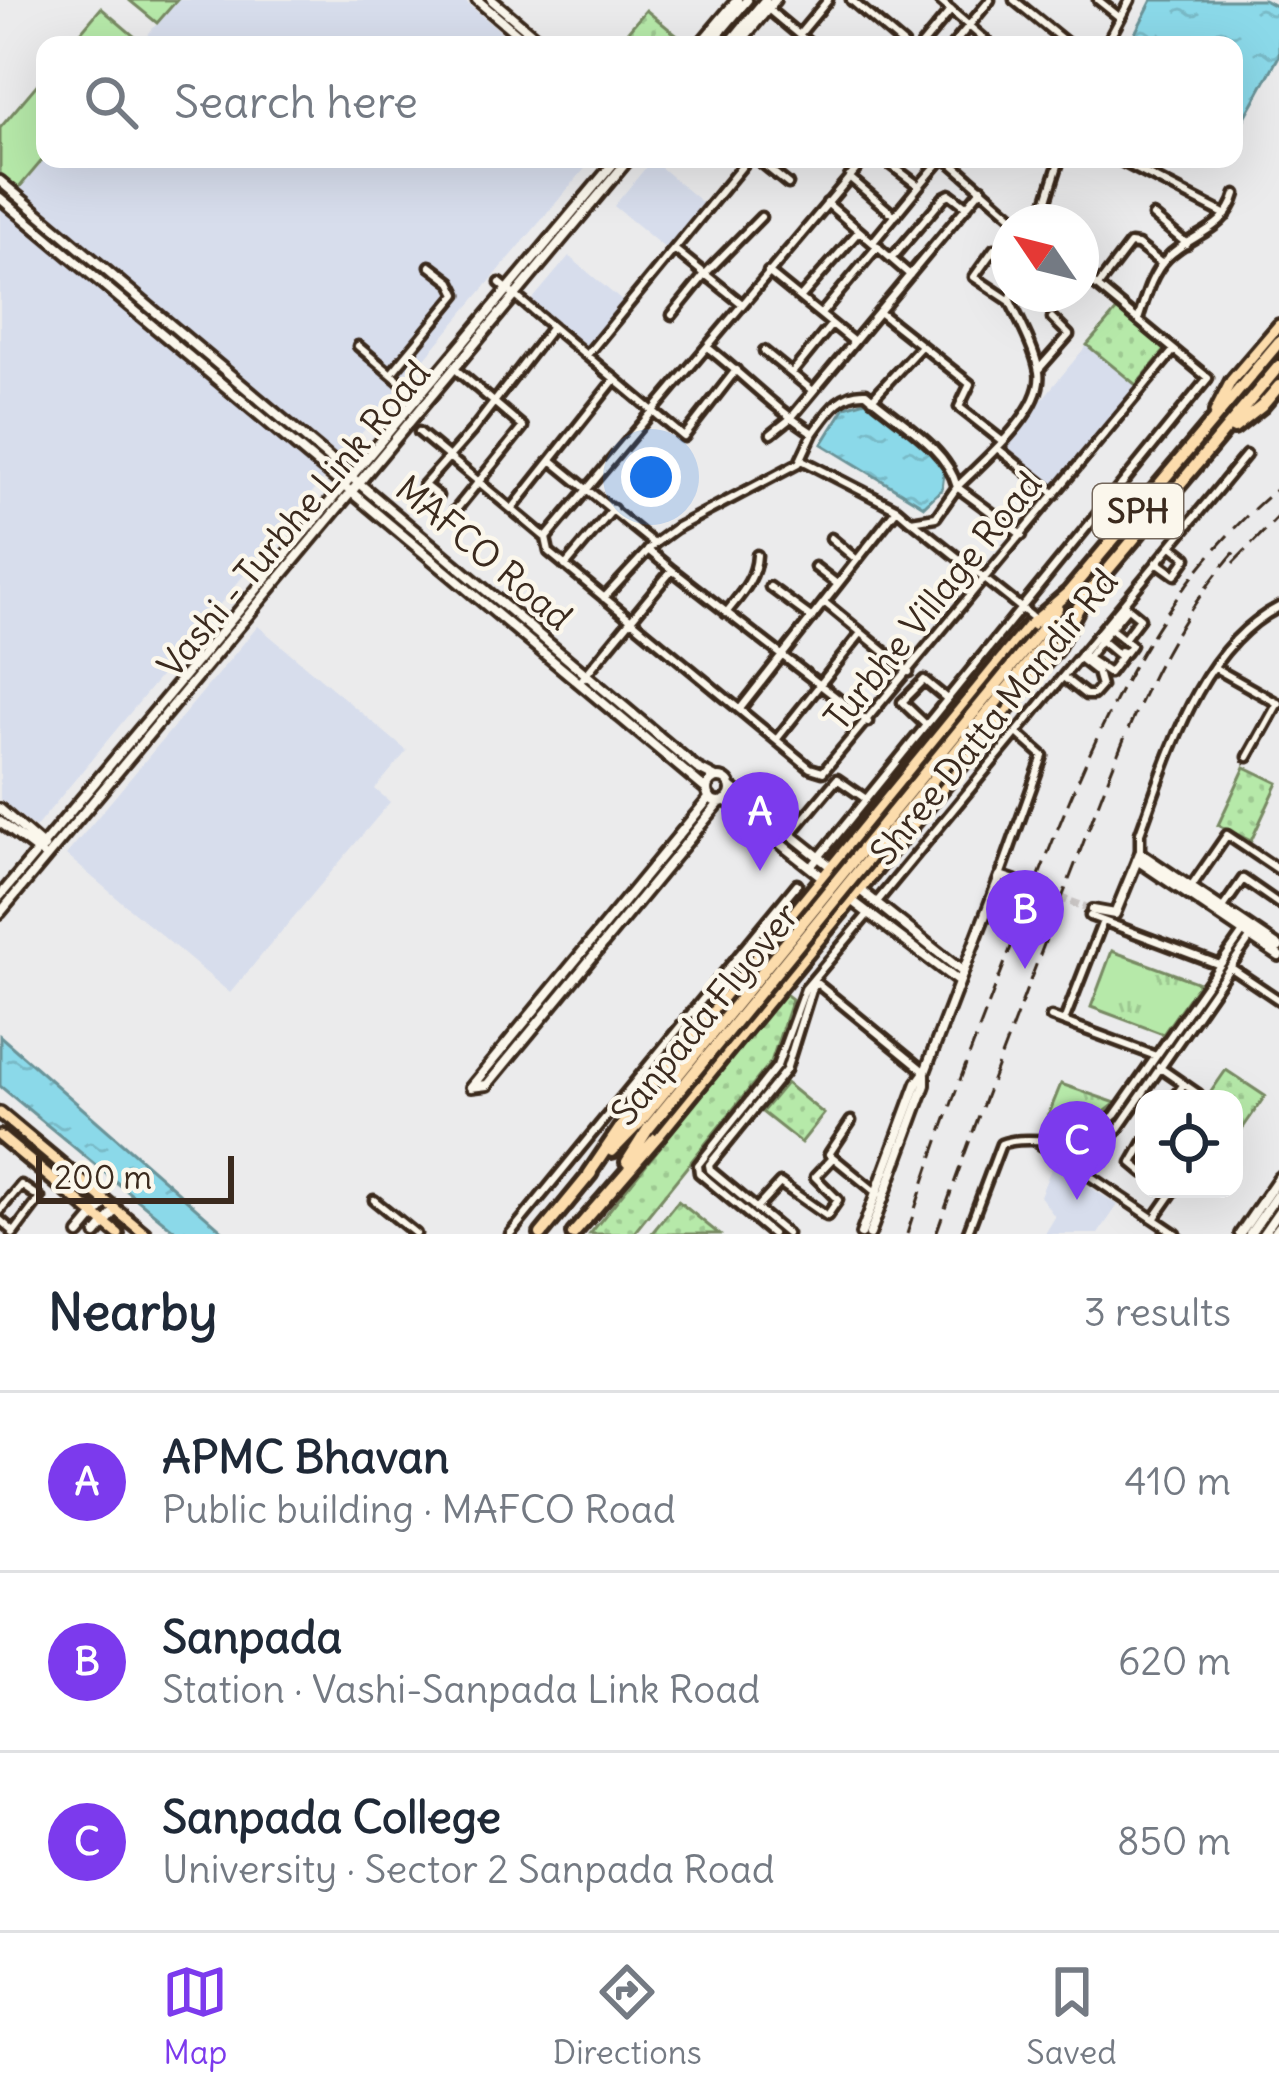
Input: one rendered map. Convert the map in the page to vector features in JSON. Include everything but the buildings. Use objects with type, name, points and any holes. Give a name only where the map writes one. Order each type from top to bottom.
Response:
[{"type":"highway","name":"SPH","points":[[1070,591],[1279,342]]},
{"type":"highway","points":[[1234,420],[1240,402],[1279,356]]},
{"type":"highway","name":"SPH","points":[[1082,601],[1279,366]]},
{"type":"highway","points":[[1217,440],[1262,406],[1279,386]]},
{"type":"highway","points":[[590,1174],[629,1115],[827,873],[1036,620],[1070,591]]},
{"type":"highway","name":"Sanpada Flyover","points":[[1042,638],[1070,591]]},
{"type":"highway","points":[[609,1190],[658,1137],[1056,649],[1082,601]]},
{"type":"highway","name":"Sanpada Flyover","points":[[590,1174],[643,1126],[1042,638],[1082,601]]},
{"type":"highway","points":[[788,921],[815,943]]},
{"type":"highway","name":"Sanpada Flyover","points":[[609,1190],[643,1126]]},
{"type":"highway","name":"SPH","points":[[541,1234],[590,1174]]},
{"type":"highway","name":"SPH","points":[[577,1234],[609,1190]]},
{"type":"main road","points":[[477,0],[519,36]]},
{"type":"main road","points":[[492,0],[534,36]]},
{"type":"main road","points":[[707,36],[737,0]]},
{"type":"main road","points":[[717,36],[747,0]]},
{"type":"main road","points":[[737,36],[776,0]]},
{"type":"main road","points":[[744,36],[767,4]]},
{"type":"main road","name":"Vashi - Turbhe Link Road","points":[[355,480],[454,368],[610,168]]},
{"type":"main road","name":"Vashi - Turbhe Link Road","points":[[0,896],[621,168]]},
{"type":"main road","name":"MAFCO Road","points":[[0,181],[355,480],[708,794],[723,801]]},
{"type":"main road","name":"MAFCO Road","points":[[0,198],[348,489],[498,607]]},
{"type":"main road","points":[[1205,430],[1232,381],[1279,325]]},
{"type":"main road","name":"Vashi - Turbhe Link Road","points":[[0,913],[249,607]]},
{"type":"main road","name":"MAFCO Road","points":[[586,682],[697,768],[727,781],[731,788]]},
{"type":"main road","points":[[716,778],[708,794],[471,1087],[488,1085],[731,788],[819,857],[827,873]]},
{"type":"main road","points":[[723,801],[810,868],[827,873],[855,895],[868,914],[961,977]]},
{"type":"main road","points":[[0,809],[48,855]]},
{"type":"main road","points":[[0,822],[40,848]]},
{"type":"main road","points":[[1092,913],[1115,914],[1139,856],[1279,952]]},
{"type":"main road","points":[[866,1234],[916,1083],[925,1072],[1000,876],[1015,881]]},
{"type":"main road","points":[[855,895],[877,903],[961,977]]},
{"type":"main road","points":[[0,1113],[145,1234]]},
{"type":"main road","points":[[0,1136],[118,1234]]},
{"type":"main road","points":[[1240,1234],[1279,1177]]},
{"type":"main road","points":[[1250,1234],[1279,1192]]},
{"type":"main road","points":[[96,1234],[106,1202]]},
{"type":"main road","points":[[79,1234],[116,1210]]},
{"type":"main road","points":[[1263,1234],[1279,1211]]},
{"type":"street","points":[[767,4],[799,34],[828,0]]},
{"type":"street","points":[[850,0],[893,36]]},
{"type":"street","points":[[939,0],[979,36]]},
{"type":"street","points":[[961,36],[990,0]]},
{"type":"street","points":[[1015,0],[1058,36]]},
{"type":"street","points":[[1098,0],[1118,16]]},
{"type":"street","points":[[1110,36],[1130,0]]},
{"type":"street","points":[[929,36],[951,10]]},
{"type":"street","points":[[586,355],[745,168]]},
{"type":"street","points":[[766,168],[788,184]]},
{"type":"street","points":[[546,538],[857,168]]},
{"type":"street","points":[[895,168],[920,186]]},
{"type":"street","points":[[821,314],[936,168]]},
{"type":"street","points":[[956,168],[999,204]]},
{"type":"street","points":[[1046,204],[1057,168]]},
{"type":"street","points":[[1135,168],[1227,215]]},
{"type":"street","points":[[849,177],[895,215]]},
{"type":"street","points":[[770,434],[791,418],[982,188]]},
{"type":"street","points":[[892,258],[944,196],[950,194],[967,207]]},
{"type":"street","points":[[1138,320],[1162,265],[1227,215],[1236,194]]},
{"type":"street","points":[[827,203],[910,274]]},
{"type":"street","points":[[672,315],[761,217]]},
{"type":"street","points":[[1153,217],[1187,244]]},
{"type":"street","points":[[800,298],[859,230]]},
{"type":"street","points":[[1099,285],[1130,244],[1162,265]]},
{"type":"street","points":[[674,249],[742,304]]},
{"type":"street","points":[[991,253],[974,277],[991,286]]},
{"type":"street","points":[[391,374],[458,294],[452,282],[430,266]]},
{"type":"street","points":[[768,272],[854,342]]},
{"type":"street","points":[[500,283],[684,436],[736,370]]},
{"type":"street","points":[[810,868],[1208,378],[1099,287]]},
{"type":"street","points":[[879,312],[970,384],[959,407],[1055,494]]},
{"type":"street","points":[[911,521],[936,517],[957,487],[1029,410],[1040,384],[1039,369],[1017,312]]},
{"type":"street","points":[[1039,369],[1069,335],[1052,318]]},
{"type":"street","points":[[792,374],[832,323]]},
{"type":"street","points":[[438,496],[424,485],[552,326]]},
{"type":"street","points":[[358,346],[410,390]]},
{"type":"street","points":[[706,346],[813,433]]},
{"type":"street","points":[[872,399],[921,346]]},
{"type":"street","name":"Turbhe Village Road","points":[[419,432],[546,538],[546,548],[604,598],[810,768],[823,772],[1174,350]]},
{"type":"street","points":[[764,351],[813,391]]},
{"type":"street","points":[[454,368],[523,427],[455,511]]},
{"type":"street","points":[[512,509],[615,379]]},
{"type":"street","points":[[604,598],[654,544],[751,487],[784,474],[801,459],[813,433],[837,402],[848,395],[866,393],[938,454],[957,487],[1022,535]]},
{"type":"street","name":"Shree Datta Mandir Rd","points":[[877,903],[1246,455]]},
{"type":"street","points":[[801,459],[897,508],[1036,620]]},
{"type":"street","points":[[552,461],[654,544]]},
{"type":"street","points":[[740,710],[897,508]]},
{"type":"street","points":[[566,566],[613,509]]},
{"type":"street","points":[[831,538],[857,560]]},
{"type":"street","points":[[654,544],[649,550],[672,570],[868,722]]},
{"type":"street","points":[[1157,562],[1175,574],[1187,558],[1172,545]]},
{"type":"street","points":[[726,613],[756,570],[757,555]]},
{"type":"street","points":[[815,567],[837,584]]},
{"type":"street","points":[[586,682],[672,570]]},
{"type":"street","points":[[770,587],[812,618]]},
{"type":"street","points":[[824,602],[909,672]]},
{"type":"street","points":[[1124,639],[1140,619],[1125,606]]},
{"type":"street","points":[[1139,856],[1140,833],[1172,747],[1214,668],[1238,639],[1279,607]]},
{"type":"street","points":[[1099,637],[1122,653],[1131,644],[1108,626]]},
{"type":"street","points":[[776,740],[861,633]]},
{"type":"street","points":[[1082,657],[1107,674],[1120,658],[1099,637]]},
{"type":"street","points":[[1063,677],[1086,695],[1094,695],[1101,686],[1099,676],[1082,657]]},
{"type":"street","points":[[1214,668],[1278,704],[1248,757]]},
{"type":"street","points":[[926,725],[902,702],[924,680],[947,699]]},
{"type":"street","points":[[1000,876],[1043,756],[1017,733]]},
{"type":"street","points":[[790,835],[837,778],[866,799]]},
{"type":"street","points":[[1189,890],[1227,835],[1279,870]]},
{"type":"street","points":[[1220,912],[1243,879],[1279,904]]},
{"type":"street","points":[[510,1234],[797,884]]},
{"type":"street","points":[[1092,913],[1225,966],[1279,1000]]},
{"type":"street","points":[[787,1234],[699,1173],[698,1165],[777,1066],[800,996],[868,914]]},
{"type":"street","points":[[1064,1021],[1103,921]]},
{"type":"street","points":[[1097,1181],[1093,1164],[1249,931]]},
{"type":"street","points":[[1103,1127],[1225,966]]},
{"type":"street","points":[[814,981],[925,1072]]},
{"type":"street","points":[[1052,1017],[1156,1056]]},
{"type":"street","points":[[1159,1067],[1192,1090]]},
{"type":"street","points":[[1180,1090],[1184,1084]]},
{"type":"street","points":[[850,1121],[829,1150],[832,1158],[880,1195]]},
{"type":"street","points":[[1037,1143],[1076,1138],[1103,1127],[1111,1127],[1114,1135]]},
{"type":"street","points":[[967,1234],[1001,1144],[1018,1138],[1037,1143],[1176,1234]]},
{"type":"street","points":[[1076,1138],[1067,1154],[1076,1167]]},
{"type":"street","points":[[753,1213],[780,1183],[827,1216],[838,1200],[815,1177],[832,1158]]},
{"type":"street","points":[[1076,1167],[1093,1164]]},
{"type":"street","points":[[0,1210],[21,1185],[40,1198],[14,1233],[0,1220]]},
{"type":"street","points":[[1154,1220],[1167,1198]]},
{"type":"street","points":[[374,1200],[416,1234]]},
{"type":"street","points":[[753,1213],[772,1234]]},
{"type":"shaded area","points":[[177,0],[463,0],[506,36],[147,36]]},
{"type":"shaded area","points":[[36,168],[585,168],[339,460],[18,189]]},
{"type":"shaded area","points":[[645,168],[661,168],[705,205],[667,250],[614,206]]},
{"type":"shaded area","points":[[0,206],[325,477],[35,828],[0,799]]},
{"type":"shaded area","points":[[569,256],[623,302],[586,346],[532,300]]},
{"type":"shaded area","points":[[1087,345],[1136,385],[1048,491],[1000,450]]},
{"type":"shaded area","points":[[258,626],[407,751],[375,789],[390,802],[230,993],[66,855]]},
{"type":"shaded area","points":[[1053,1164],[1118,1205],[1098,1234],[1045,1234],[1055,1217],[1040,1196]]},
{"type":"green space","points":[[129,0],[177,0],[157,23]]},
{"type":"green space","points":[[101,8],[134,36],[78,36]]},
{"type":"green space","points":[[646,10],[678,36],[624,36]]},
{"type":"green space","points":[[36,86],[36,168],[18,189],[0,174],[0,128]]},
{"type":"green space","points":[[1118,309],[1166,349],[1136,385],[1087,345]]},
{"type":"green space","points":[[1245,767],[1278,783],[1251,841],[1218,825]]},
{"type":"green space","points":[[1112,951],[1199,983],[1163,1034],[1091,1007]]},
{"type":"green space","points":[[784,993],[792,999],[771,1062],[633,1234],[590,1234]]},
{"type":"green space","points":[[1226,1070],[1265,1096],[1243,1128],[1243,1090],[1212,1090]]},
{"type":"green space","points":[[786,1083],[824,1114],[801,1143],[762,1112]]},
{"type":"green space","points":[[1061,1084],[1116,1103],[1087,1126],[1042,1131]]},
{"type":"green space","points":[[678,1201],[719,1234],[651,1234]]},
{"type":"water","points":[[1152,0],[1264,0],[1279,8],[1279,56],[1243,121],[1243,36],[1134,36]]},
{"type":"water","points":[[869,400],[945,466],[942,489],[924,506],[822,444],[845,407]]},
{"type":"water","points":[[0,1036],[226,1234],[179,1234],[0,1086]]},
{"type":"tunnel","points":[[1015,881],[1093,910]]},
{"type":"railway","points":[[907,1234],[1044,864],[1122,688],[1190,580],[1231,531],[1279,487]]},
{"type":"railway","points":[[1233,563],[1279,516]]},
{"type":"railway","points":[[936,1234],[1139,705],[1183,622],[1240,546]]},
{"type":"place","name":"APMC Bhavan","points":[[760,871]]},
{"type":"place","name":"Sanpada","points":[[1025,969]]},
{"type":"place","name":"Sanpada College","points":[[1077,1200]]}]
